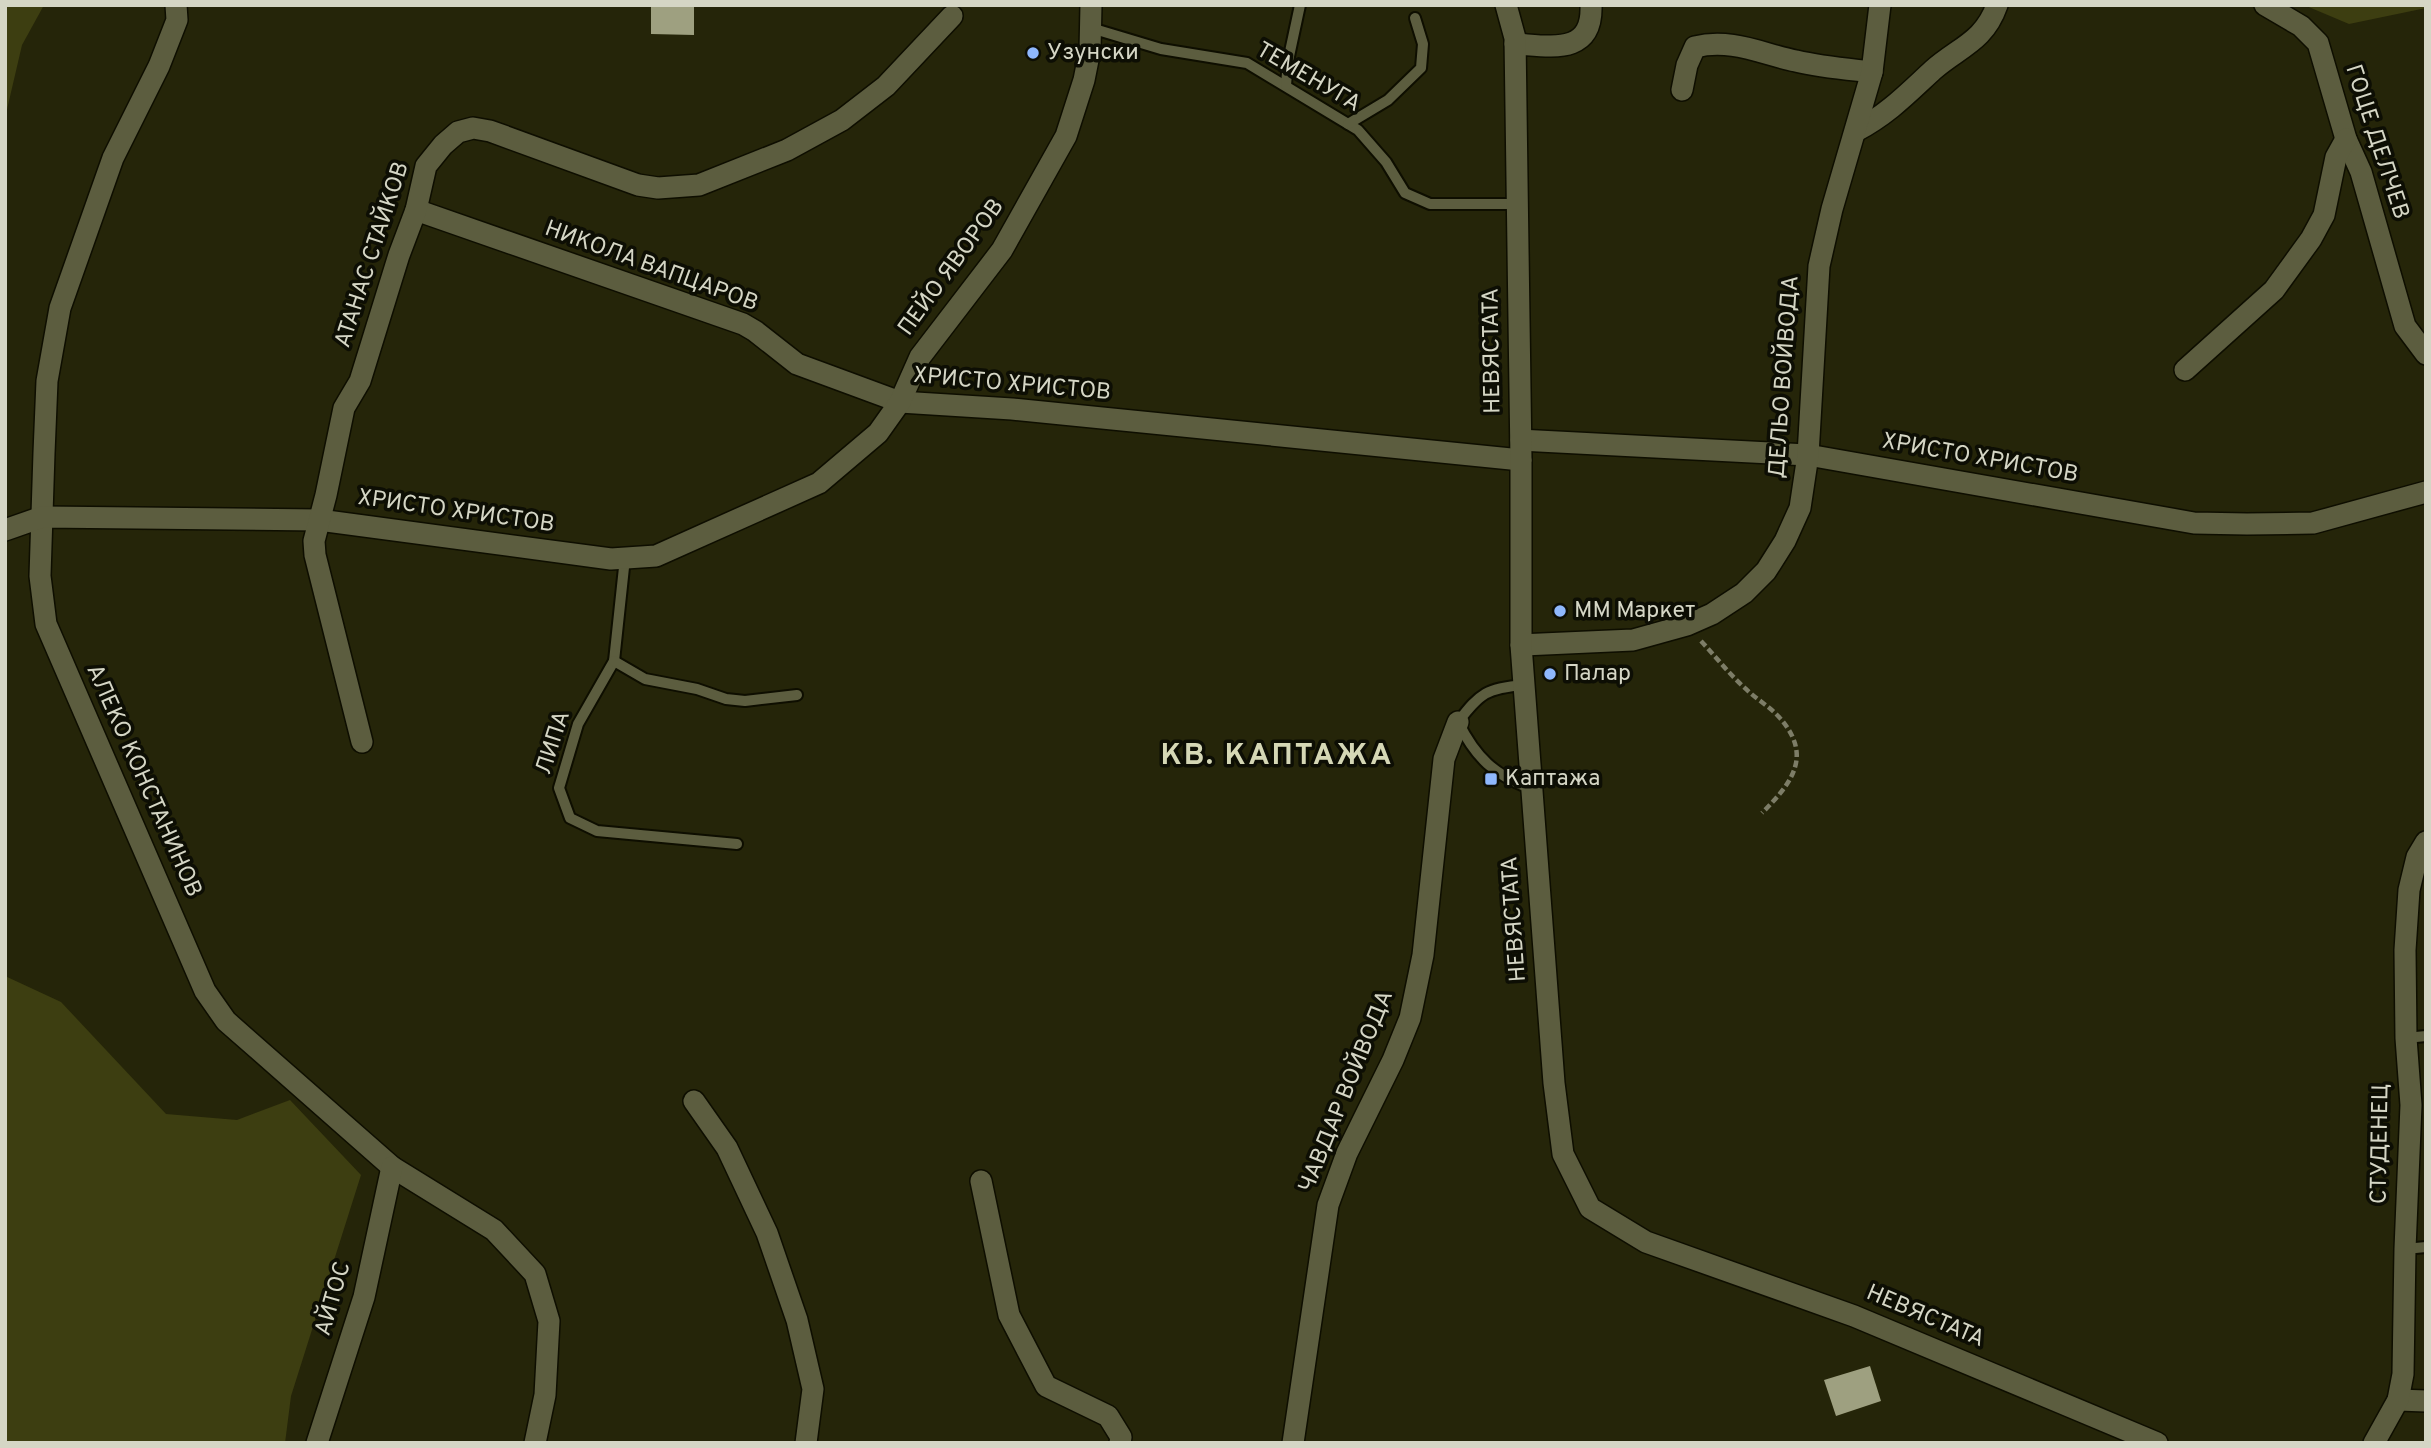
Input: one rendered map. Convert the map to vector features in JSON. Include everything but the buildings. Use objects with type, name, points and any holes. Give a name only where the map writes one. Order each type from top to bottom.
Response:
[{"type":"street","name":"АЛЕКО КОНСТАНИНОВ","points":[[176,5],[177,20],[159,66],[113,158],[60,307],[47,382],[40,576],[46,624],[205,991],[226,1021],[392,1167],[494,1230],[535,1274],[549,1321],[545,1395],[535,1443]]},
{"type":"street","name":"ПЕЙО ЯВОРОВ","points":[[900,402],[920,357],[1002,250],[1066,136],[1084,80],[1090,50],[1091,5]]},
{"type":"street","name":"НЕВЯСТАТА","points":[[1506,5],[1515,44],[1521,646],[1554,1083],[1563,1154],[1590,1208],[1646,1242],[1854,1316],[2120,1435],[2157,1443]]},
{"type":"street","points":[[1515,44],[1569,45],[1587,32],[1591,20],[1591,5]]},
{"type":"street","name":"ДЕЛЬО ВОЙВОДА","points":[[1521,646],[1633,640],[1687,625],[1712,614],[1744,593],[1766,571],[1786,541],[1800,508],[1808,455],[1819,266],[1832,209],[1872,72],[1880,5]]},
{"type":"street","points":[[1856,131],[1886,114],[1935,69],[1973,42],[1993,18],[1997,5]]},
{"type":"street","name":"ГОЦЕ ДЕЛЧЕВ","points":[[2265,5],[2301,26],[2318,43],[2346,139],[2361,172],[2405,326],[2426,354]]},
{"type":"street","name":"АТАНАС СТАЙКОВ","points":[[362,742],[315,555],[314,541],[344,408],[360,381],[399,255],[416,210],[426,166],[450,138],[458,132],[473,128],[490,131],[638,185],[658,188],[699,185],[740,171],[787,150],[842,120],[886,86],[952,16]]},
{"type":"street","points":[[1682,90],[1687,65],[1695,47],[1713,43],[1747,47],[1816,65],[1872,72]]},
{"type":"street","points":[[2185,370],[2274,290],[2311,239],[2324,215],[2336,157],[2346,139]]},
{"type":"street","name":"НИКОЛА ВАПЦАРОВ","points":[[416,210],[743,324],[797,364],[900,402]]},
{"type":"street","name":"ХРИСТО ХРИСТОВ","points":[[5,530],[42,517],[319,520],[611,559],[656,556],[820,483],[878,433],[900,402],[1521,450],[1808,455],[2194,523],[2313,523],[2426,492]]},
{"type":"street","name":"ЧАВДАР ВОЙВОДА","points":[[1293,1443],[1328,1205],[1347,1153],[1393,1060],[1410,1018],[1423,955],[1444,759],[1458,722]]},
{"type":"street","name":"СТУДЕНЕЦ","points":[[2374,1443],[2398,1400],[2415,1248],[2411,1105],[2416,1037],[2405,950],[2409,890],[2417,857],[2426,842]]},
{"type":"street","points":[[694,1101],[733,1160],[766,1233],[797,1320],[813,1389],[806,1443]]},
{"type":"street","name":"АЙТОС","points":[[317,1443],[364,1297],[392,1167]]},
{"type":"street","points":[[981,1181],[1009,1315],[1040,1375],[1046,1386],[1108,1416],[1121,1437],[1120,1443]]},
{"type":"street","points":[[2398,1400],[2426,1401]]},
{"type":"lane","points":[[1286,85],[1288,61],[1300,5]]},
{"type":"lane","points":[[1348,124],[1388,100],[1421,68],[1423,44],[1415,18]]},
{"type":"lane","name":"ТЕМЕНУГА","points":[[1091,28],[1161,49],[1247,63],[1357,130],[1386,162],[1405,193],[1430,204],[1517,204]]},
{"type":"lane","name":"ЛИПА","points":[[625,558],[614,661],[578,724],[559,788],[570,818],[597,831],[737,844]]},
{"type":"lane","points":[[614,661],[645,679],[697,689],[726,699],[745,701],[797,695]]},
{"type":"lane","points":[[1524,685],[1498,687],[1476,699],[1458,722],[1468,742],[1491,769],[1508,780],[1532,789]]},
{"type":"path","points":[[1687,625],[1745,689],[1777,715],[1794,735],[1799,757],[1791,779],[1762,813]]},
{"type":"shaded area","points":[[5,5],[44,5],[22,45],[5,118]]},
{"type":"shaded area","points":[[2304,5],[2426,5],[2426,8],[2349,24]]},
{"type":"shaded area","points":[[5,976],[61,1002],[166,1114],[237,1120],[290,1100],[361,1175],[291,1396],[285,1443],[5,1443]]},
{"type":"place","name":"Узунски","points":[[1033,53]]},
{"type":"place","name":"ММ Маркет","points":[[1560,611]]},
{"type":"place","name":"Палар","points":[[1550,674]]},
{"type":"place","name":"Каптажа","points":[[1491,779]]},
{"type":"district","name":"КВ. КАПТАЖА","points":[[1277,756]]}]
